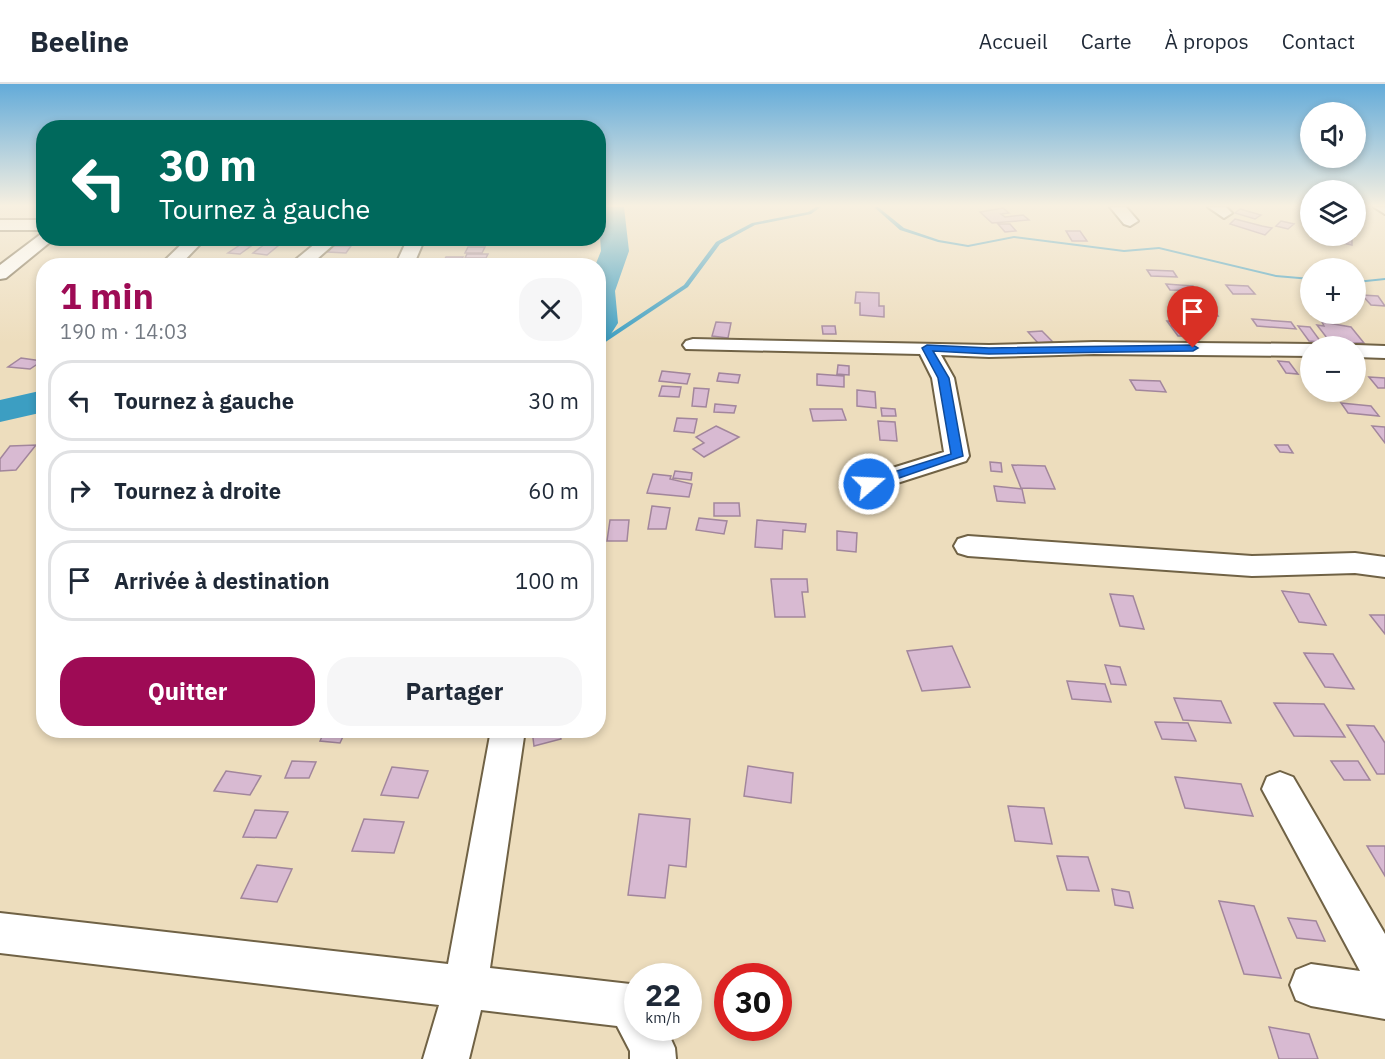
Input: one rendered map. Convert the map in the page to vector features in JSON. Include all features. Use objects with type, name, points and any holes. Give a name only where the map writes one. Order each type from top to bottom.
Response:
[{"type":"street","points":[[0,274],[28,252]]},
{"type":"street","points":[[693,345],[989,351],[1094,348],[1300,350]]},
{"type":"street","points":[[869,484],[957,456],[943,378],[927,348]]},
{"type":"street","points":[[1366,351],[1385,352]]},
{"type":"street","points":[[968,546],[1252,566],[1355,563],[1385,567]]},
{"type":"street","points":[[446,1059],[465,989],[507,738]]},
{"type":"street","points":[[1280,789],[1385,974]]},
{"type":"street","points":[[0,933],[465,989],[624,1005]]},
{"type":"street","points":[[1311,985],[1385,997]]},
{"type":"street","points":[[650,1041],[654,1048],[653,1059]]},
{"type":"building","points":[[254,252],[270,252],[267,255]]},
{"type":"building","points":[[467,254],[488,254],[486,258],[465,258]]},
{"type":"building","points":[[1147,270],[1173,271],[1177,277],[1151,276]]},
{"type":"building","points":[[1166,284],[1193,286],[1197,291],[1170,290]]},
{"type":"building","points":[[1226,285],[1248,286],[1255,294],[1233,294]]},
{"type":"building","points":[[856,292],[879,293],[879,306],[884,306],[884,317],[860,315],[860,303],[855,303]]},
{"type":"building","points":[[1366,295],[1378,296],[1385,306],[1371,305],[1366,299]]},
{"type":"building","points":[[1183,308],[1213,309],[1218,316],[1188,315]]},
{"type":"building","points":[[1252,319],[1291,322],[1296,329],[1257,326]]},
{"type":"building","points":[[1167,321],[1184,322],[1196,336],[1178,336]]},
{"type":"building","points":[[716,322],[731,323],[728,338],[712,336]]},
{"type":"building","points":[[1323,324],[1334,324],[1351,327],[1358,336],[1325,336],[1317,325],[1324,326]]},
{"type":"building","points":[[822,326],[835,326],[836,334],[823,334]]},
{"type":"building","points":[[1298,326],[1310,327],[1317,336],[1305,336]]},
{"type":"building","points":[[1042,331],[1053,342],[1038,343],[1028,332]]},
{"type":"building","points":[[21,358],[36,360],[36,365],[30,369],[8,367]]},
{"type":"building","points":[[1278,361],[1289,362],[1298,374],[1286,373]]},
{"type":"building","points":[[838,365],[849,366],[849,375],[837,374]]},
{"type":"building","points":[[662,371],[690,374],[687,384],[659,381]]},
{"type":"building","points":[[719,373],[740,375],[738,383],[717,381]]},
{"type":"building","points":[[817,374],[844,376],[844,387],[817,385]]},
{"type":"building","points":[[1369,377],[1385,378],[1385,388],[1378,388]]},
{"type":"building","points":[[1130,380],[1160,381],[1166,392],[1136,390]]},
{"type":"building","points":[[662,386],[681,387],[679,397],[659,396]]},
{"type":"building","points":[[694,388],[709,389],[706,407],[692,406]]},
{"type":"building","points":[[857,390],[875,392],[876,408],[857,406]]},
{"type":"building","points":[[1341,403],[1371,406],[1379,416],[1348,413]]},
{"type":"building","points":[[715,404],[736,406],[734,413],[714,412]]},
{"type":"building","points":[[881,408],[895,409],[896,416],[882,416]]},
{"type":"building","points":[[810,409],[842,409],[846,420],[813,421]]},
{"type":"building","points":[[677,418],[697,419],[694,433],[674,431]]},
{"type":"building","points":[[878,421],[895,422],[897,441],[880,440]]},
{"type":"building","points":[[716,426],[739,437],[704,457],[693,449],[704,443],[696,437]]},
{"type":"building","points":[[1372,426],[1385,427],[1385,443]]},
{"type":"building","points":[[36,445],[16,470],[0,471],[0,459],[10,446]]},
{"type":"building","points":[[1275,445],[1288,445],[1293,453],[1280,452]]},
{"type":"building","points":[[990,462],[1001,463],[1002,472],[991,471]]},
{"type":"building","points":[[1012,465],[1045,466],[1055,489],[1021,488]]},
{"type":"building","points":[[675,471],[692,473],[691,480],[673,478]]},
{"type":"building","points":[[653,474],[671,476],[670,479],[692,484],[689,497],[647,493]]},
{"type":"building","points":[[994,486],[1022,489],[1025,503],[997,501]]},
{"type":"building","points":[[714,503],[739,503],[740,516],[714,516]]},
{"type":"building","points":[[652,506],[670,508],[666,529],[648,529]]},
{"type":"building","points":[[699,518],[727,521],[724,534],[696,530]]},
{"type":"building","points":[[610,520],[629,520],[627,541],[607,541]]},
{"type":"building","points":[[757,520],[806,524],[805,532],[783,530],[782,549],[755,547]]},
{"type":"building","points":[[837,531],[857,533],[856,552],[837,550]]},
{"type":"building","points":[[771,579],[807,579],[808,592],[802,592],[805,617],[775,617]]},
{"type":"building","points":[[1282,591],[1309,594],[1326,625],[1299,622]]},
{"type":"building","points":[[1110,594],[1133,596],[1144,629],[1120,626]]},
{"type":"building","points":[[1370,615],[1385,615],[1385,634]]},
{"type":"building","points":[[952,646],[970,687],[922,691],[907,651]]},
{"type":"building","points":[[1304,653],[1333,654],[1354,689],[1325,687]]},
{"type":"building","points":[[1105,665],[1120,667],[1126,685],[1111,684]]},
{"type":"building","points":[[1067,681],[1105,684],[1111,702],[1072,699]]},
{"type":"building","points":[[1174,698],[1221,701],[1231,723],[1183,720]]},
{"type":"building","points":[[1274,703],[1324,704],[1345,737],[1294,736]]},
{"type":"building","points":[[1155,722],[1188,723],[1196,741],[1162,739]]},
{"type":"building","points":[[1347,725],[1374,726],[1385,743],[1385,774],[1377,774]]},
{"type":"building","points":[[321,738],[342,738],[340,743],[320,741]]},
{"type":"building","points":[[533,738],[561,738],[561,739],[534,746]]},
{"type":"building","points":[[292,761],[316,762],[309,778],[285,778]]},
{"type":"building","points":[[1331,761],[1358,761],[1370,780],[1344,780]]},
{"type":"building","points":[[748,766],[793,773],[791,803],[744,796]]},
{"type":"building","points":[[392,767],[428,771],[418,798],[381,795]]},
{"type":"building","points":[[226,771],[261,776],[250,795],[214,791]]},
{"type":"building","points":[[1175,777],[1241,784],[1253,816],[1185,808]]},
{"type":"building","points":[[1008,806],[1044,808],[1052,844],[1015,841]]},
{"type":"building","points":[[255,810],[288,812],[276,838],[243,837]]},
{"type":"building","points":[[639,814],[690,819],[686,867],[669,865],[665,898],[628,895]]},
{"type":"building","points":[[364,819],[404,822],[394,853],[352,851]]},
{"type":"building","points":[[1367,846],[1385,846],[1385,876]]},
{"type":"building","points":[[1057,856],[1088,857],[1099,891],[1067,890]]},
{"type":"building","points":[[257,865],[292,869],[277,902],[241,898]]},
{"type":"building","points":[[1112,889],[1129,892],[1133,908],[1115,905]]},
{"type":"building","points":[[1219,901],[1254,906],[1281,978],[1244,974]]},
{"type":"building","points":[[1288,918],[1316,921],[1325,941],[1297,938]]},
{"type":"building","points":[[1269,1027],[1309,1034],[1318,1059],[1279,1059]]},
{"type":"waterway","points":[[606,275],[614,252]]},
{"type":"waterway","points":[[606,340],[686,286],[711,252]]},
{"type":"waterway","points":[[1178,252],[1276,276],[1300,278]]},
{"type":"waterway","points":[[1366,281],[1385,279]]},
{"type":"waterway","points":[[0,411],[36,403]]},
{"type":"route","points":[[869,484],[957,456],[943,378],[927,348],[989,351],[1193,348]]}]
